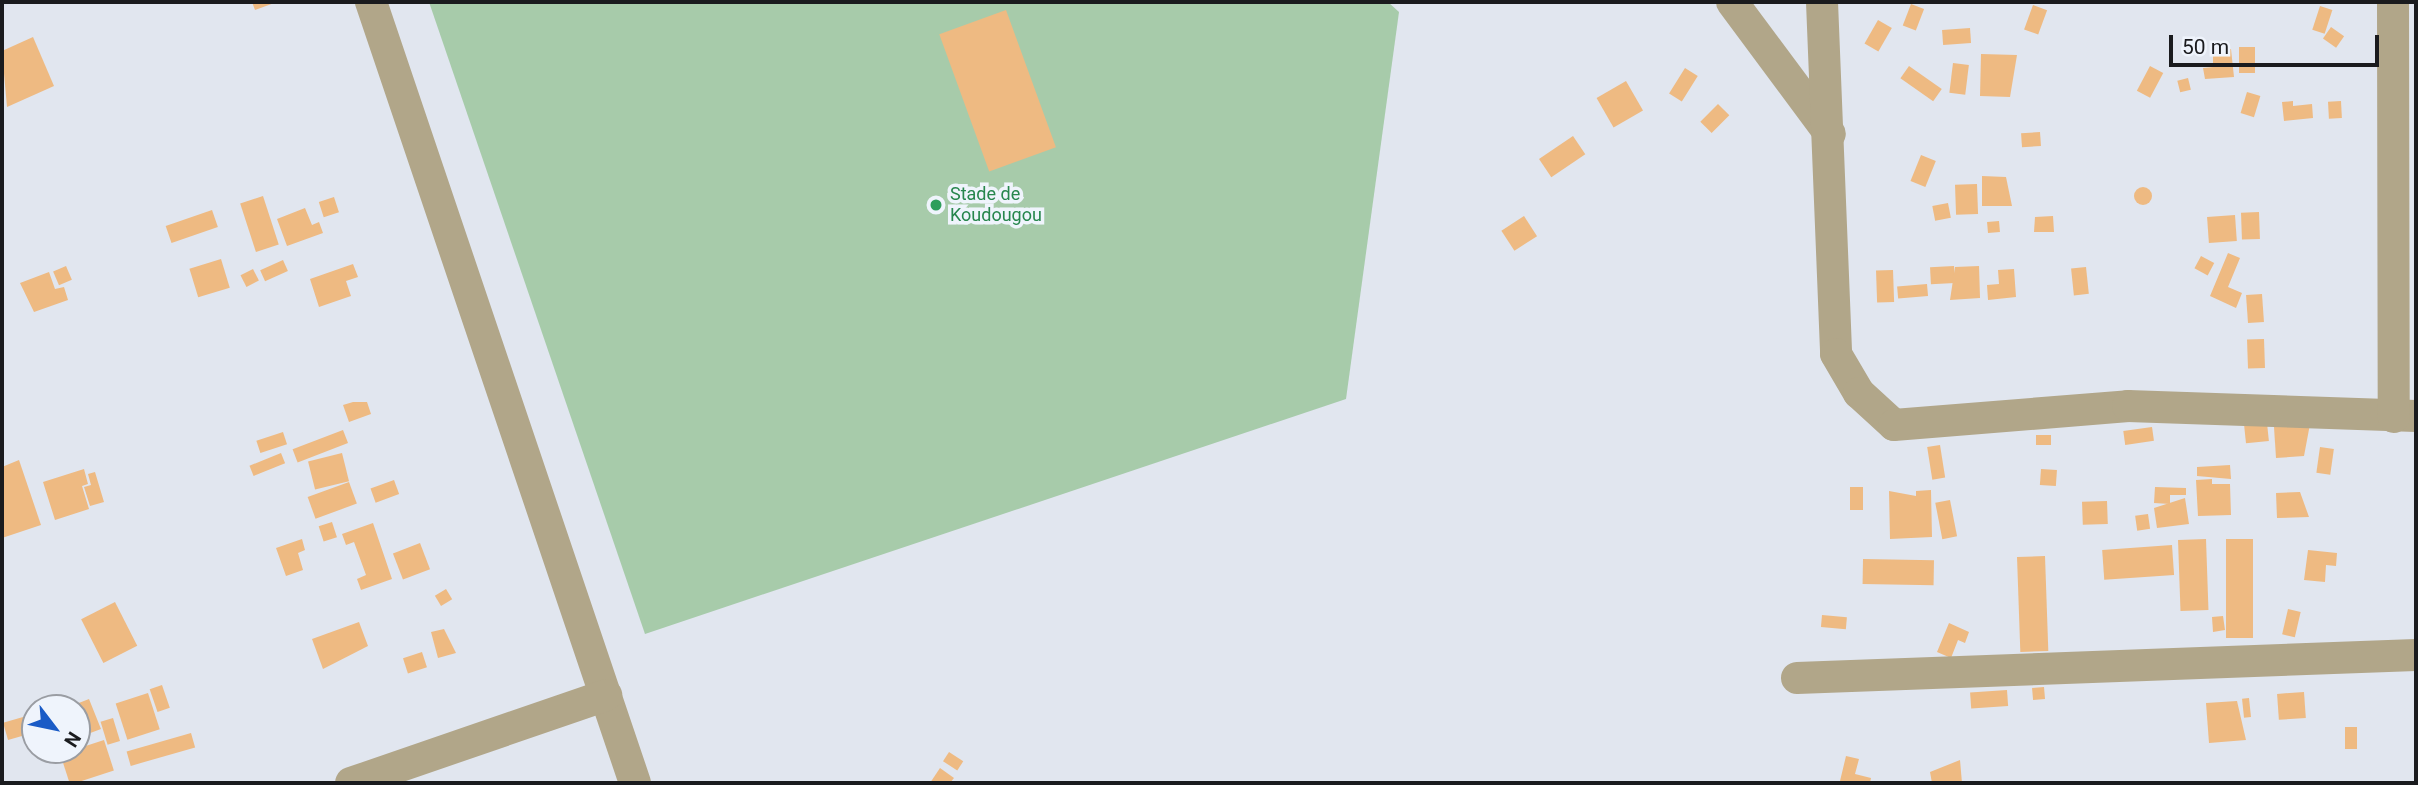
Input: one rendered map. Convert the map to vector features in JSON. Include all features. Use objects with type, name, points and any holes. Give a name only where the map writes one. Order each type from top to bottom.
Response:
[{"type":"street","points":[[371,2],[635,783]]},
{"type":"street","points":[[1732,2],[1830,134]]},
{"type":"street","points":[[1822,2],[1830,134],[1836,354],[1858,393],[1894,425],[2128,406],[2405,417],[2393,2]]},
{"type":"street","points":[[1797,678],[2416,655]]},
{"type":"street","points":[[351,783],[606,695]]},
{"type":"green space","name":"Stade de Koudougou","points":[[429,2],[1388,2],[1399,12],[1346,399],[645,634]]},
{"type":"building","points":[[252,2],[277,2],[255,10]]},
{"type":"building","points":[[1911,4],[1924,9],[1916,30],[1903,25]]},
{"type":"building","points":[[2033,5],[2047,10],[2038,35],[2024,29]]},
{"type":"building","points":[[2320,6],[2332,10],[2325,34],[2312,30]]},
{"type":"building","points":[[1006,10],[1056,147],[989,171],[939,34]]},
{"type":"building","points":[[1878,20],[1892,28],[1878,51],[1864,43]]},
{"type":"building","points":[[2331,27],[2344,36],[2336,48],[2323,38]]},
{"type":"building","points":[[1970,28],[1971,43],[1943,45],[1942,30]]},
{"type":"building","points":[[33,37],[54,86],[7,107],[2,51]]},
{"type":"building","points":[[2239,47],[2255,47],[2255,73],[2239,73]]},
{"type":"building","points":[[2231,49],[2234,77],[2205,79],[2203,68],[2213,67],[2213,50]]},
{"type":"building","points":[[1981,54],[2017,55],[2010,97],[1980,96]]},
{"type":"building","points":[[1953,63],[1969,65],[1965,95],[1949,93]]},
{"type":"building","points":[[1909,66],[1942,89],[1933,101],[1900,78]]},
{"type":"building","points":[[2150,66],[2163,73],[2150,98],[2137,91]]},
{"type":"building","points":[[1685,68],[1698,76],[1682,101],[1669,93]]},
{"type":"building","points":[[2188,78],[2191,90],[2180,92],[2177,81]]},
{"type":"building","points":[[1626,81],[1643,110],[1614,127],[1597,98]]},
{"type":"building","points":[[2247,92],[2260,96],[2254,117],[2241,113]]},
{"type":"building","points":[[2293,101],[2293,106],[2312,104],[2313,118],[2284,121],[2282,102]]},
{"type":"building","points":[[2341,101],[2342,118],[2329,119],[2328,102]]},
{"type":"building","points":[[1718,104],[1729,115],[1712,133],[1700,122]]},
{"type":"building","points":[[2040,132],[2041,146],[2022,147],[2021,133]]},
{"type":"building","points":[[1573,136],[1585,154],[1551,177],[1539,159]]},
{"type":"building","points":[[1921,155],[1936,161],[1925,187],[1911,181]]},
{"type":"building","points":[[1982,176],[2006,177],[2012,206],[1982,206]]},
{"type":"building","points":[[1977,184],[1978,214],[1956,215],[1955,185]]},
{"type":"building","points":[[2139,187],[2147,187],[2152,196],[2150,203],[2139,205],[2134,200],[2134,192]]},
{"type":"building","points":[[263,196],[279,245],[256,252],[240,203]]},
{"type":"building","points":[[334,197],[339,212],[324,217],[319,202]]},
{"type":"building","points":[[1948,203],[1951,218],[1935,221],[1932,206]]},
{"type":"building","points":[[305,208],[312,225],[319,222],[323,233],[287,246],[277,219]]},
{"type":"building","points":[[212,210],[218,227],[172,243],[166,226]]},
{"type":"building","points":[[2259,212],[2260,239],[2242,240],[2241,213]]},
{"type":"building","points":[[2235,215],[2237,241],[2209,243],[2207,217]]},
{"type":"building","points":[[1524,216],[1537,236],[1514,251],[1501,231]]},
{"type":"building","points":[[2053,216],[2054,232],[2034,232],[2035,217]]},
{"type":"building","points":[[1999,221],[2000,232],[1988,233],[1987,222]]},
{"type":"building","points":[[2228,253],[2240,258],[2228,287],[2242,293],[2236,308],[2210,296]]},
{"type":"building","points":[[2201,256],[2214,263],[2208,275],[2194,268]]},
{"type":"building","points":[[221,259],[230,288],[198,297],[189,269]]},
{"type":"building","points":[[283,260],[288,271],[265,281],[260,270]]},
{"type":"building","points":[[353,264],[358,277],[346,281],[351,296],[319,307],[310,279]]},
{"type":"building","points":[[66,266],[72,280],[59,285],[53,271]]},
{"type":"building","points":[[1954,266],[1955,283],[1931,284],[1930,267]]},
{"type":"building","points":[[1979,266],[1980,298],[1950,300],[1955,267]]},
{"type":"building","points":[[2086,267],[2089,294],[2074,295],[2071,269]]},
{"type":"building","points":[[253,269],[259,281],[246,287],[241,275]]},
{"type":"building","points":[[2014,269],[2016,297],[1988,300],[1987,285],[1999,284],[1998,270]]},
{"type":"building","points":[[1893,270],[1894,302],[1877,303],[1876,271]]},
{"type":"building","points":[[49,272],[55,289],[64,287],[68,300],[34,312],[20,283]]},
{"type":"building","points":[[1927,284],[1928,296],[1898,299],[1897,287]]},
{"type":"building","points":[[2262,294],[2264,322],[2248,323],[2246,295]]},
{"type":"building","points":[[2264,339],[2265,368],[2248,369],[2247,340]]},
{"type":"building","points":[[367,402],[371,414],[349,422],[343,405]]},
{"type":"building","points":[[2267,423],[2269,441],[2246,443],[2244,425]]},
{"type":"building","points":[[2310,424],[2304,456],[2276,458],[2274,427]]},
{"type":"building","points":[[2152,427],[2154,441],[2125,445],[2123,431]]},
{"type":"building","points":[[343,430],[348,443],[298,462],[293,449]]},
{"type":"building","points":[[283,432],[287,444],[260,453],[256,441]]},
{"type":"building","points":[[2036,435],[2051,435],[2051,445],[2036,445]]},
{"type":"building","points":[[1940,445],[1945,478],[1932,480],[1927,447]]},
{"type":"building","points":[[2320,447],[2334,449],[2330,475],[2316,473]]},
{"type":"building","points":[[281,453],[285,463],[254,476],[249,466]]},
{"type":"building","points":[[342,453],[349,481],[315,490],[308,461]]},
{"type":"building","points":[[19,460],[41,525],[2,538],[2,467]]},
{"type":"building","points":[[2230,465],[2231,479],[2197,476],[2197,467]]},
{"type":"building","points":[[84,469],[88,484],[82,486],[89,509],[55,520],[43,482]]},
{"type":"building","points":[[2041,469],[2057,470],[2056,486],[2040,485]]},
{"type":"building","points":[[95,472],[104,502],[90,506],[84,487],[91,485],[88,474]]},
{"type":"building","points":[[2212,479],[2212,484],[2230,484],[2231,515],[2198,516],[2196,480]]},
{"type":"building","points":[[394,480],[399,494],[376,503],[371,489]]},
{"type":"building","points":[[349,482],[357,504],[316,519],[308,497]]},
{"type":"building","points":[[1850,487],[1863,487],[1863,510],[1850,510]]},
{"type":"building","points":[[2155,487],[2186,488],[2186,495],[2170,495],[2170,504],[2154,503]]},
{"type":"building","points":[[1931,490],[1932,537],[1890,539],[1889,491],[1916,496],[1916,491]]},
{"type":"building","points":[[2300,492],[2309,517],[2277,518],[2276,493]]},
{"type":"building","points":[[2185,498],[2189,524],[2157,528],[2154,508]]},
{"type":"building","points":[[1950,500],[1957,536],[1942,539],[1935,503]]},
{"type":"building","points":[[2107,501],[2108,524],[2083,525],[2082,502]]},
{"type":"building","points":[[2148,514],[2150,529],[2137,531],[2135,516]]},
{"type":"building","points":[[332,522],[337,537],[324,542],[319,526]]},
{"type":"building","points":[[373,523],[392,579],[361,590],[357,579],[366,575],[354,542],[346,545],[342,534]]},
{"type":"building","points":[[302,539],[305,550],[298,553],[303,570],[286,576],[276,548]]},
{"type":"building","points":[[2206,539],[2208,610],[2180,611],[2178,540]]},
{"type":"building","points":[[2226,539],[2253,539],[2253,638],[2226,638]]},
{"type":"building","points":[[420,543],[430,569],[403,580],[393,553]]},
{"type":"building","points":[[2172,545],[2174,575],[2104,580],[2102,550]]},
{"type":"building","points":[[2308,550],[2337,553],[2336,566],[2326,565],[2325,582],[2304,580]]},
{"type":"building","points":[[2045,556],[2048,651],[2020,652],[2017,557]]},
{"type":"building","points":[[1863,559],[1934,560],[1934,585],[1863,584]]},
{"type":"building","points":[[446,589],[452,599],[441,606],[435,596]]},
{"type":"building","points":[[115,602],[137,646],[103,663],[81,619]]},
{"type":"building","points":[[2288,609],[2301,612],[2295,637],[2282,634]]},
{"type":"building","points":[[1822,615],[1847,617],[1846,629],[1821,627]]},
{"type":"building","points":[[2223,616],[2225,630],[2213,632],[2212,617]]},
{"type":"building","points":[[359,622],[368,646],[323,669],[312,639]]},
{"type":"building","points":[[1949,623],[1969,632],[1965,643],[1958,640],[1951,658],[1937,652]]},
{"type":"building","points":[[444,629],[456,653],[438,658],[431,632]]},
{"type":"building","points":[[422,652],[427,667],[408,673],[403,658]]},
{"type":"building","points":[[162,685],[170,708],[158,712],[150,689]]},
{"type":"building","points":[[2044,687],[2045,699],[2033,700],[2032,688]]},
{"type":"building","points":[[2007,690],[2008,706],[1971,709],[1970,693]]},
{"type":"building","points":[[2304,692],[2306,718],[2279,720],[2277,694]]},
{"type":"building","points":[[148,693],[160,729],[127,740],[116,704]]},
{"type":"building","points":[[2249,698],[2251,717],[2244,718],[2242,699]]},
{"type":"building","points":[[2237,701],[2246,740],[2209,743],[2206,703]]},
{"type":"building","points":[[91,704],[101,729],[91,733]]},
{"type":"building","points":[[21,718],[21,736],[8,740],[3,723]]},
{"type":"building","points":[[113,718],[120,741],[108,745],[101,722]]},
{"type":"building","points":[[2345,727],[2357,727],[2357,749],[2345,749]]},
{"type":"building","points":[[191,733],[195,747],[131,766],[127,751]]},
{"type":"building","points":[[104,740],[114,770],[70,783],[63,764],[91,764],[91,744]]},
{"type":"building","points":[[949,752],[963,761],[957,770],[943,761]]},
{"type":"building","points":[[1846,756],[1859,759],[1855,774],[1871,778],[1870,783],[1840,781]]},
{"type":"building","points":[[1960,760],[1962,783],[1932,783],[1930,772]]},
{"type":"building","points":[[940,768],[954,778],[950,783],[930,783]]},
{"type":"place","name":"Stade de Koudougou","points":[[936,205]]}]
